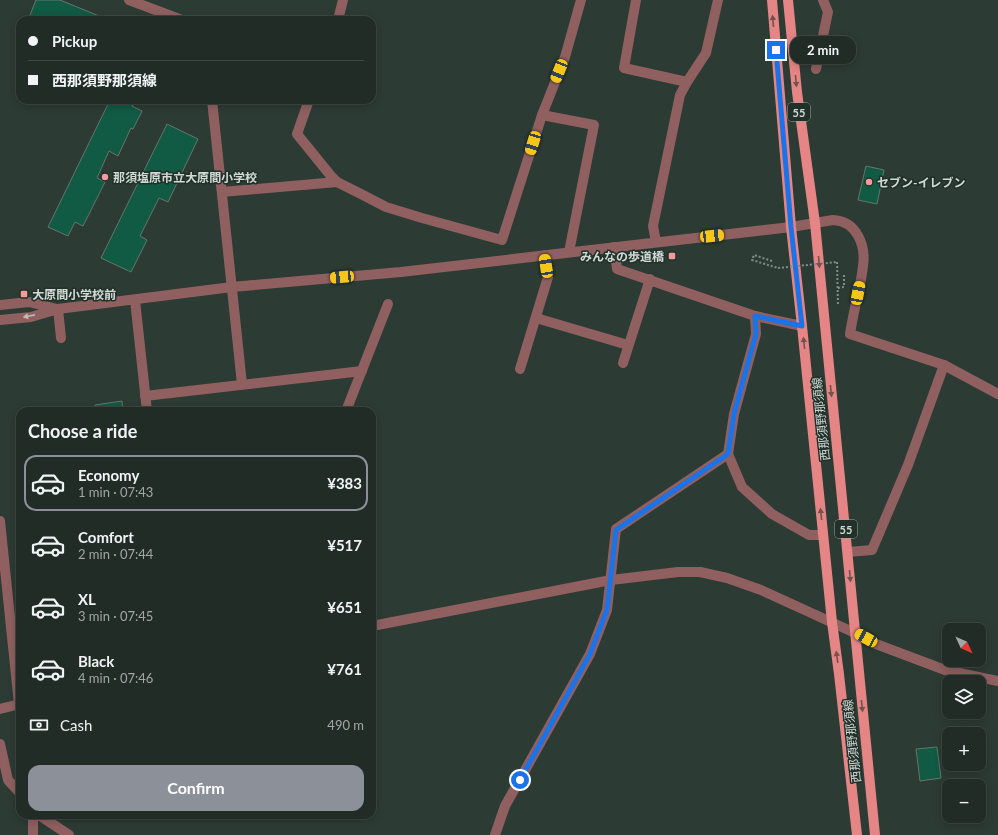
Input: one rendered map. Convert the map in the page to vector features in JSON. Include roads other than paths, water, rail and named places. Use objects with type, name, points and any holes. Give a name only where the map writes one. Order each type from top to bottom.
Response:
[{"type":"main road","name":"西那須野那須線","points":[[772,0],[791,227],[832,622],[857,835]]},
{"type":"main road","name":"西那須野那須線","points":[[788,0],[797,92],[815,223],[875,835]]},
{"type":"street","points":[[129,0],[171,16]]},
{"type":"street","points":[[339,16],[343,0]]},
{"type":"street","points":[[308,104],[297,134],[337,182],[386,207],[502,240],[542,115],[565,57],[581,0]]},
{"type":"street","points":[[636,0],[624,68],[687,82]]},
{"type":"street","points":[[656,242],[653,226],[680,95],[706,53],[718,0]]},
{"type":"street","points":[[816,69],[828,12],[823,0]]},
{"type":"street","points":[[212,104],[242,384]]},
{"type":"street","points":[[542,115],[594,125],[569,252]]},
{"type":"street","points":[[222,192],[337,182]]},
{"type":"street","points":[[0,320],[31,317],[58,309],[232,287],[401,272],[791,227],[833,220],[845,222],[856,232],[862,244],[863,266],[850,334],[944,365],[998,394]]},
{"type":"street","points":[[614,247],[617,269],[755,316],[802,326]]},
{"type":"street","points":[[520,369],[548,277],[545,255]]},
{"type":"street","points":[[623,363],[650,279]]},
{"type":"street","points":[[135,300],[146,407]]},
{"type":"street","points":[[0,305],[29,302],[58,309]]},
{"type":"street","points":[[348,407],[388,304]]},
{"type":"street","points":[[58,309],[61,338]]},
{"type":"street","points":[[755,316],[756,334],[734,414],[728,454],[742,487],[772,514],[809,535],[823,534]]},
{"type":"street","points":[[536,318],[628,345]]},
{"type":"street","points":[[848,552],[872,550],[908,465],[944,365]]},
{"type":"street","points":[[145,396],[362,371]]},
{"type":"street","points":[[495,835],[505,806],[590,654],[607,610],[616,530],[728,454]]},
{"type":"street","points":[[0,521],[15,616],[16,638]]},
{"type":"street","points":[[376,625],[611,580],[678,572],[700,572],[727,578],[761,590],[832,622],[876,644],[945,670],[998,681]]},
{"type":"street","points":[[0,709],[16,705]]},
{"type":"street","points":[[0,744],[8,780],[16,789]]},
{"type":"street","points":[[33,819],[33,835]]},
{"type":"street","points":[[45,819],[69,835]]},
{"type":"place","name":"那須塩原市立大原間小学校","points":[[105,177]]},
{"type":"place","name":"セブン-イレブン","points":[[869,182]]},
{"type":"place","name":"みんなの歩道橋","points":[[672,256]]},
{"type":"place","name":"大原間小学校前","points":[[24,294]]}]
